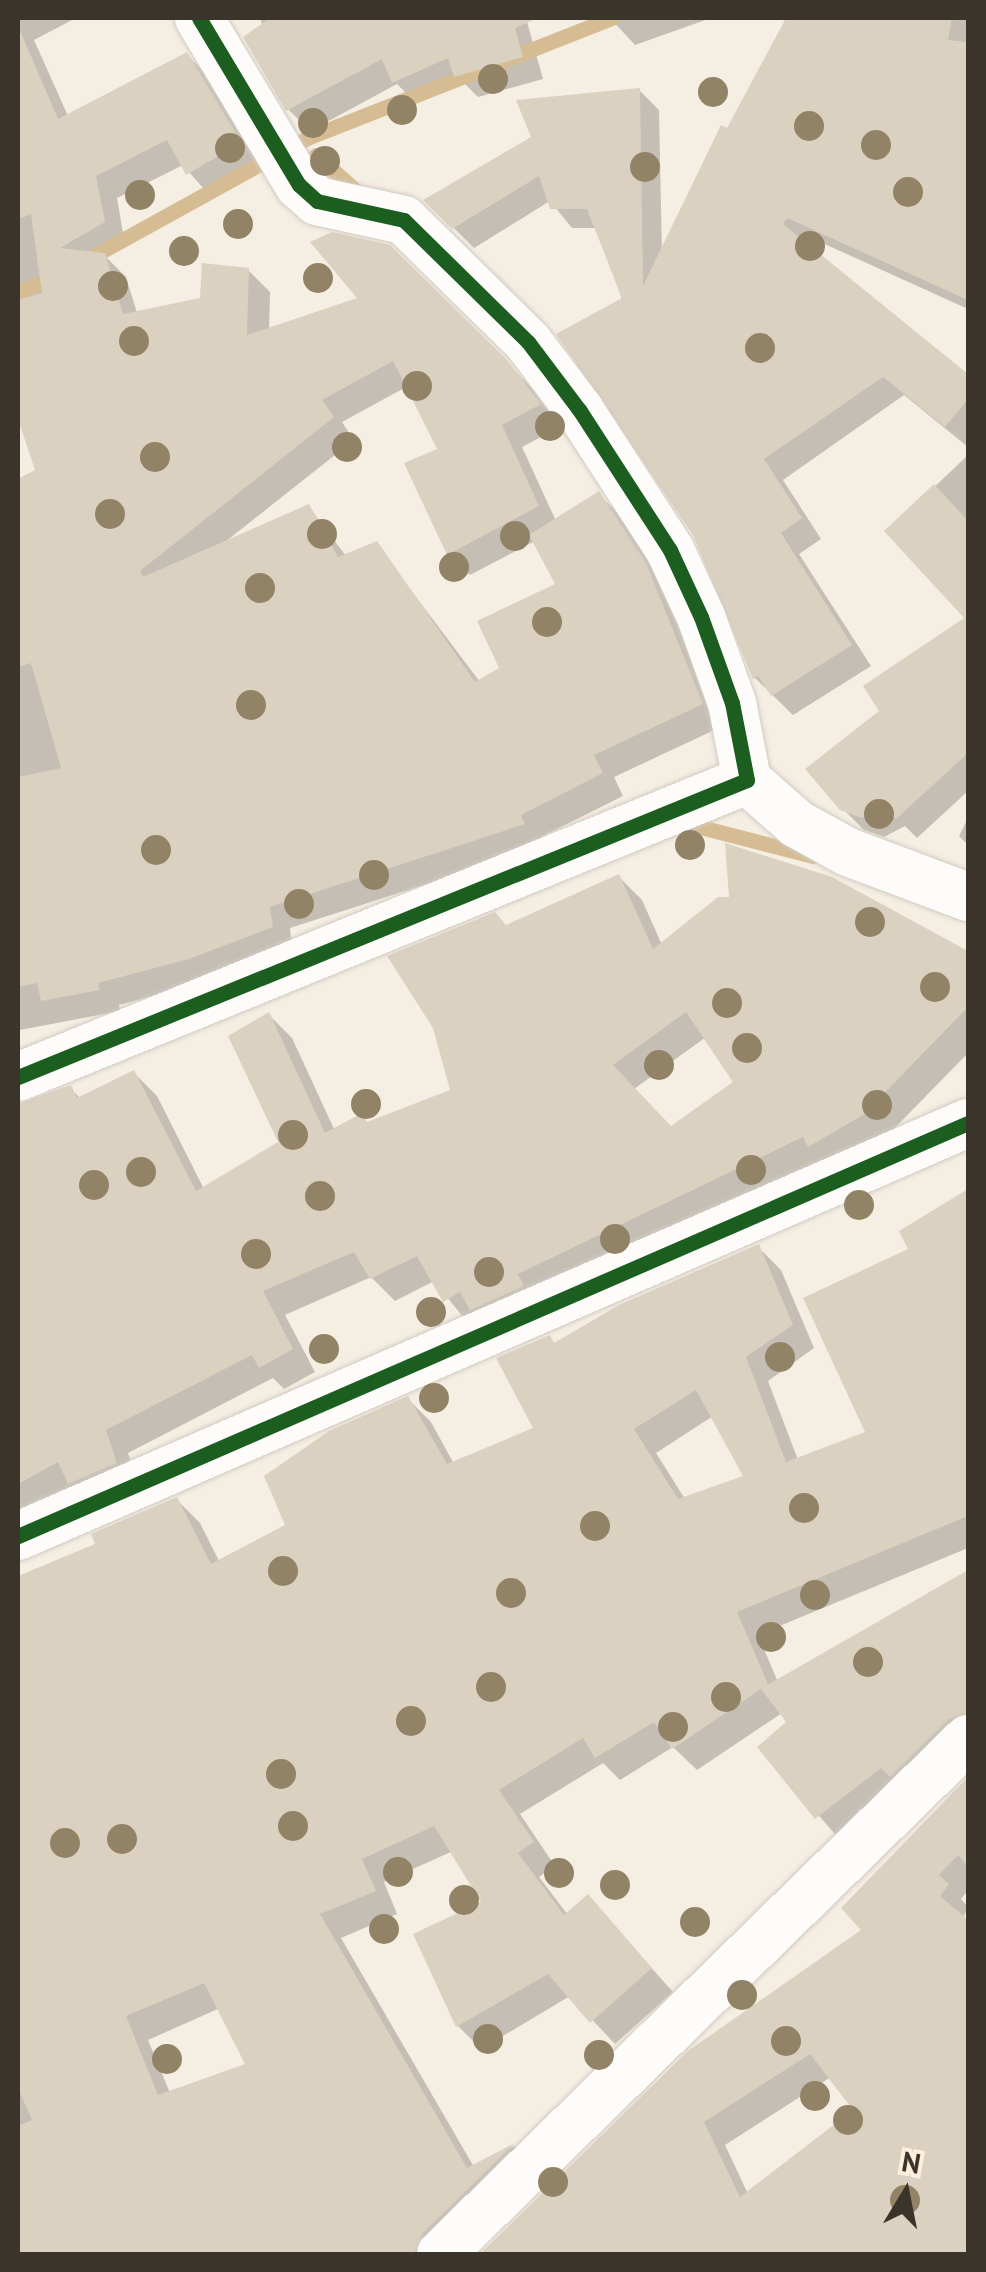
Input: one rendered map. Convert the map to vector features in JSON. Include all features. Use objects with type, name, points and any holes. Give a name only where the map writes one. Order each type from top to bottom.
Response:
[{"type":"street","points":[[199,18],[298,184],[317,202],[404,220],[528,342],[580,411],[670,550],[701,618],[732,703],[747,780],[797,824],[848,852],[968,898]]},
{"type":"street","points":[[18,1077],[747,780]]},
{"type":"street","points":[[18,1536],[968,1123]]},
{"type":"street","points":[[442,2254],[968,1738]]},
{"type":"building","points":[[270,18],[538,18],[515,28],[523,57],[454,77],[448,58],[392,83],[382,59],[286,111],[243,37]]},
{"type":"building","points":[[786,18],[952,18],[948,40],[968,42],[968,300],[787,218],[783,224],[968,374],[968,399],[945,427],[883,377],[764,459],[802,518],[781,533],[852,645],[771,696],[758,676],[753,679],[693,535],[556,334],[622,298],[587,209],[550,209],[539,176],[452,229],[423,200],[531,137],[516,100],[640,88],[643,286],[721,125],[727,128]]},
{"type":"building","points":[[18,26],[58,119],[187,52],[237,135],[237,145],[186,175],[167,140],[96,176],[105,222],[60,248],[105,253],[123,314],[200,298],[202,263],[249,268],[247,335],[357,298],[310,242],[332,232],[390,245],[507,360],[541,404],[502,425],[539,506],[447,555],[404,463],[437,449],[393,361],[322,400],[334,417],[140,571],[143,577],[309,504],[338,557],[377,541],[475,682],[499,668],[477,621],[555,584],[529,535],[599,491],[646,563],[703,704],[594,755],[603,773],[521,815],[525,824],[270,907],[273,927],[189,959],[98,983],[100,990],[41,1001],[37,983],[18,987],[18,777],[61,768],[31,663],[18,667],[18,479],[35,470],[18,419],[18,300],[42,293],[31,214],[18,219]]},
{"type":"building","points":[[934,484],[968,521],[968,753],[896,819],[883,807],[862,818],[840,810],[805,769],[879,711],[863,686],[964,618],[884,531]]},
{"type":"building","points":[[725,843],[832,877],[968,951],[968,1007],[863,1115],[808,1147],[803,1137],[518,1274],[524,1286],[470,1310],[460,1292],[443,1302],[417,1256],[370,1279],[354,1252],[263,1291],[293,1349],[259,1368],[252,1355],[106,1430],[117,1463],[68,1484],[58,1462],[18,1484],[18,1104],[71,1085],[77,1098],[134,1070],[196,1191],[278,1142],[228,1036],[269,1012],[325,1133],[362,1113],[367,1122],[450,1090],[433,1028],[387,956],[495,912],[506,925],[619,874],[653,949],[718,897],[729,897]],"holes":[[[686,1012],[733,1082],[671,1126],[613,1065]]]},
{"type":"building","points":[[968,1189],[968,1516],[737,1612],[768,1684],[762,1688],[968,1570],[968,1712],[949,1719],[890,1777],[881,1768],[815,1819],[757,1747],[786,1722],[761,1689],[672,1749],[654,1722],[595,1758],[583,1738],[499,1790],[534,1842],[518,1853],[564,1915],[588,1894],[652,1968],[590,2023],[548,1974],[456,2027],[413,1934],[481,1902],[434,1826],[362,1859],[376,1891],[320,1914],[467,2168],[515,2143],[422,2234],[414,2254],[18,2254],[18,2126],[32,2120],[18,2088],[18,1576],[95,1544],[91,1534],[177,1497],[211,1564],[285,1525],[264,1476],[329,1431],[408,1396],[447,1464],[533,1428],[496,1358],[550,1335],[554,1343],[619,1305],[759,1244],[793,1325],[746,1357],[786,1462],[865,1432],[803,1298],[908,1249],[899,1231]],"holes":[[[696,1390],[743,1476],[678,1499],[634,1429]],[[204,1983],[245,2064],[158,2095],[126,2016]]]},
{"type":"building","points":[[968,1777],[968,1866],[958,1855],[939,1875],[949,1884],[940,1896],[968,1920],[968,2254],[480,2254],[688,2051],[861,1930],[841,1908]],"holes":[[[810,2054],[853,2110],[740,2197],[704,2122]]]},
{"type":"waterway","points":[[86,260],[307,138],[612,18]]},
{"type":"waterway","points":[[316,155],[362,196]]},
{"type":"waterway","points":[[18,293],[56,275]]},
{"type":"waterway","points":[[685,823],[813,856]]},
{"type":"cycle path","points":[[18,1077],[747,780],[732,703],[701,617],[670,550],[580,411],[528,342],[404,220],[317,201],[299,185],[199,18]]},
{"type":"cycle path","points":[[18,1536],[968,1123]]}]
